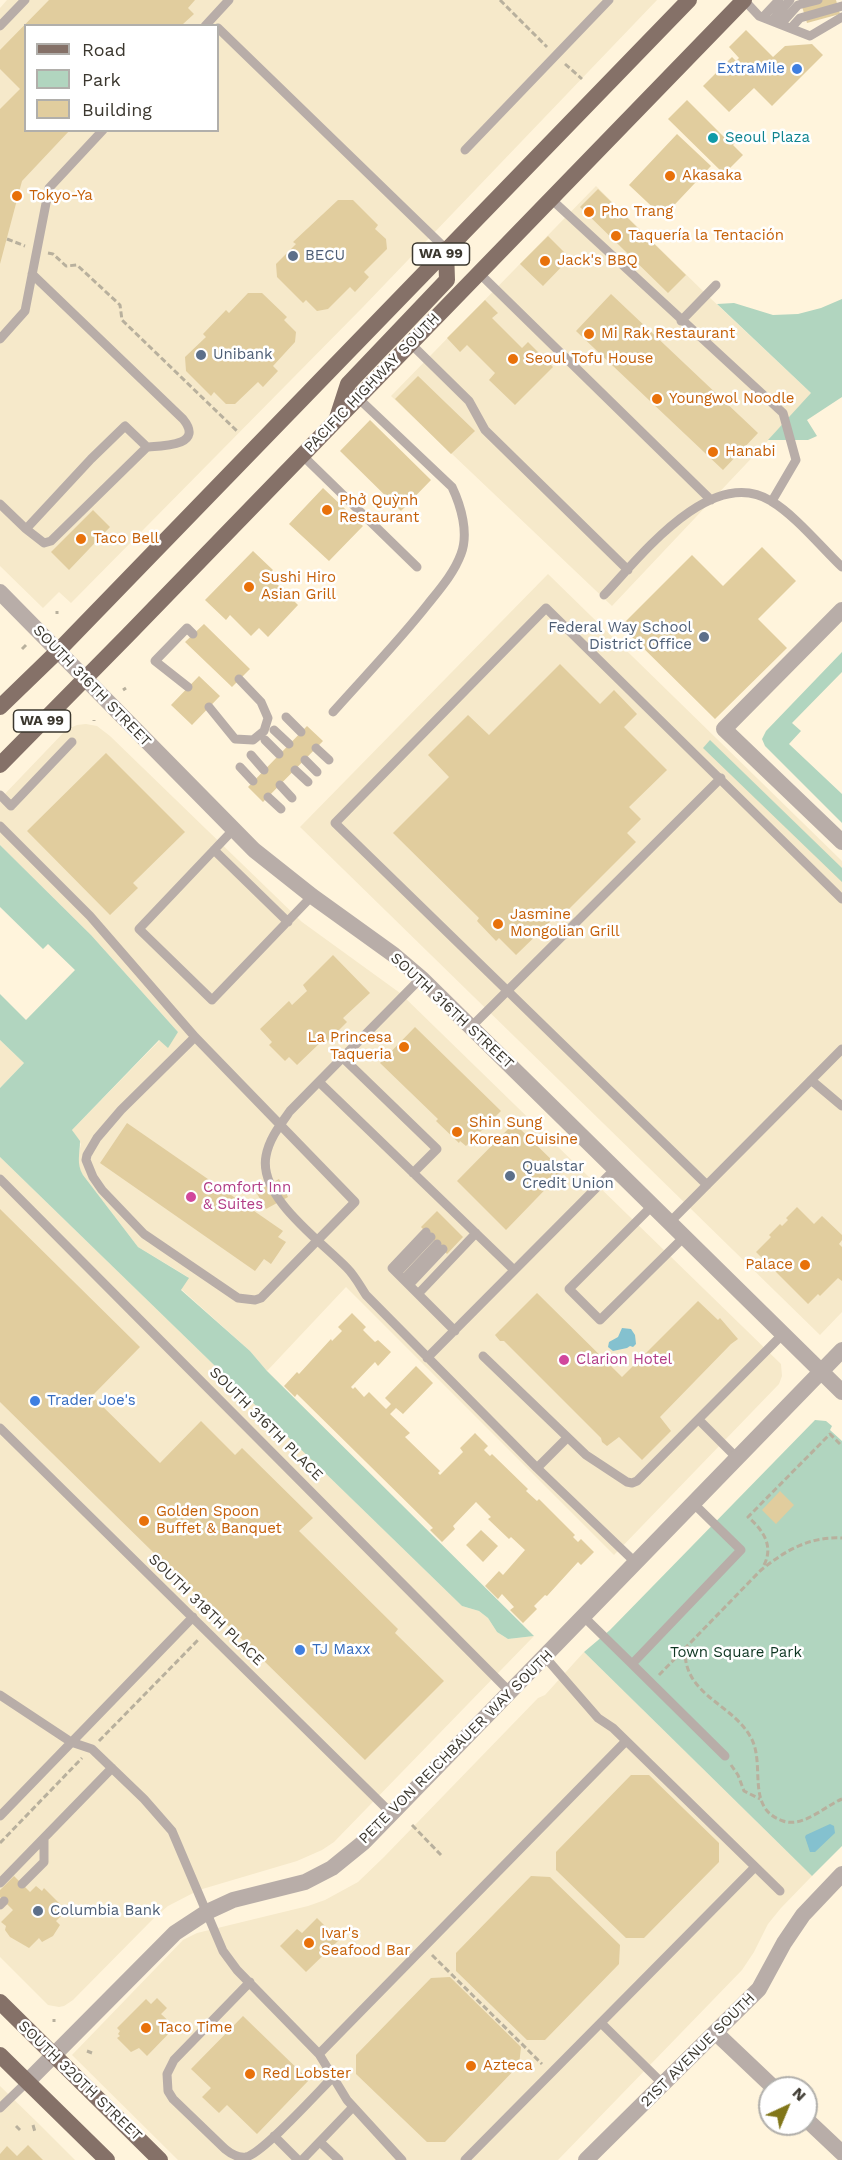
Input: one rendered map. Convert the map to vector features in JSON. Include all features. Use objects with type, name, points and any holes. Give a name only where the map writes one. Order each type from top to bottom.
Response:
[{"type":"main road","name":"WA 99","points":[[0,707],[60,650],[688,0]]},
{"type":"main road","name":"PACIFIC HIGHWAY SOUTH","points":[[0,765],[744,0]]},
{"type":"main road","points":[[335,422],[348,384],[447,280],[446,249]]},
{"type":"main road","name":"SOUTH 320TH STREET","points":[[0,2002],[160,2160]]},
{"type":"main road","points":[[0,2055],[107,2160]]},
{"type":"street","name":"SOUTH 316TH STREET","points":[[0,592],[60,650],[233,830],[312,896],[422,978],[842,1392]]},
{"type":"street","points":[[842,610],[724,729],[842,843]]},
{"type":"street","name":"PETE VON REICHBAUER WAY SOUTH","points":[[27,2082],[174,1933],[207,1912],[233,1900],[295,1886],[320,1874],[354,1850],[545,1657],[842,1350]]},
{"type":"street","name":"21ST AVENUE SOUTH","points":[[586,2160],[759,1989],[802,1915],[842,1874]]},
{"type":"street","points":[[716,2033],[761,2076]]},
{"type":"street","points":[[818,2130],[842,2153]]},
{"type":"lane","points":[[0,26],[25,0]]},
{"type":"lane","points":[[213,24],[230,0]]},
{"type":"lane","points":[[465,150],[609,0]]},
{"type":"lane","points":[[744,0],[759,16],[810,36],[842,17]]},
{"type":"lane","points":[[772,21],[779,0]]},
{"type":"lane","points":[[772,21],[790,0]]},
{"type":"lane","points":[[772,21],[798,5],[818,0]]},
{"type":"lane","points":[[791,28],[800,18],[842,6]]},
{"type":"lane","points":[[219,32],[446,249]]},
{"type":"lane","points":[[0,339],[24,313],[49,188],[102,132]]},
{"type":"lane","points":[[550,199],[783,413],[796,460],[772,501]]},
{"type":"lane","points":[[479,273],[711,500]]},
{"type":"lane","points":[[0,504],[44,543],[51,541],[147,447],[177,445],[185,440],[189,432],[187,423],[32,274]]},
{"type":"lane","points":[[681,321],[716,285]]},
{"type":"lane","points":[[411,344],[469,402],[485,430],[628,570]]},
{"type":"lane","points":[[333,712],[395,644],[447,581],[462,553],[464,529],[459,501],[452,487],[358,398]]},
{"type":"lane","points":[[26,529],[125,426],[147,447]]},
{"type":"lane","points":[[302,455],[417,567]]},
{"type":"lane","points":[[603,595],[666,530],[689,511],[731,493],[752,492],[772,501],[842,567]]},
{"type":"lane","points":[[706,1185],[334,823],[546,608],[842,899]]},
{"type":"lane","points":[[188,687],[155,661],[187,628],[193,634]]},
{"type":"lane","points":[[209,707],[235,739],[253,740],[264,731],[268,718],[261,702],[239,679]]},
{"type":"lane","points":[[286,717],[301,732]]},
{"type":"lane","points":[[274,730],[289,744]]},
{"type":"lane","points":[[265,740],[279,754]]},
{"type":"lane","points":[[0,795],[11,806],[72,742]]},
{"type":"lane","points":[[316,748],[328,760]]},
{"type":"lane","points":[[251,755],[264,770]]},
{"type":"lane","points":[[305,759],[317,771]]},
{"type":"lane","points":[[240,768],[253,781]]},
{"type":"lane","points":[[295,770],[308,782]]},
{"type":"lane","points":[[471,1027],[721,778]]},
{"type":"lane","points":[[280,785],[292,798]]},
{"type":"lane","points":[[268,797],[281,809]]},
{"type":"lane","points":[[0,826],[90,916],[195,1037],[355,1202],[261,1298],[255,1300],[243,1300],[144,1234],[119,1210],[88,1167],[87,1155],[97,1138],[121,1110],[195,1037]]},
{"type":"lane","points":[[233,830],[139,929],[212,1000],[312,896]]},
{"type":"lane","points":[[214,850],[288,922]]},
{"type":"lane","points":[[422,978],[290,1111],[273,1137],[266,1155],[265,1168],[269,1185],[285,1209],[351,1272],[366,1295],[537,1468],[636,1563]]},
{"type":"lane","points":[[669,1223],[842,1049]]},
{"type":"lane","points":[[343,1058],[436,1149],[413,1173]]},
{"type":"lane","points":[[811,1080],[842,1107]]},
{"type":"lane","points":[[319,1082],[514,1270]]},
{"type":"lane","points":[[428,1358],[615,1169]]},
{"type":"lane","name":"SOUTH 316TH PLACE","points":[[0,1179],[510,1692]]},
{"type":"lane","points":[[652,1206],[569,1289],[600,1320],[684,1237]]},
{"type":"lane","points":[[458,1216],[450,1224],[458,1216]]},
{"type":"lane","points":[[418,1294],[476,1233]]},
{"type":"lane","points":[[400,1276],[434,1241],[400,1276]]},
{"type":"lane","points":[[400,1276],[455,1330]]},
{"type":"lane","points":[[483,1356],[586,1455],[632,1483],[637,1481],[699,1420],[782,1335]]},
{"type":"lane","points":[[699,1420],[737,1458]]},
{"type":"lane","name":"SOUTH 318TH PLACE","points":[[0,1428],[391,1813]]},
{"type":"lane","points":[[537,1468],[567,1438]]},
{"type":"lane","points":[[632,1664],[741,1550],[693,1503]]},
{"type":"lane","points":[[0,1816],[193,1617]]},
{"type":"lane","points":[[584,1617],[725,1756]]},
{"type":"lane","points":[[545,1657],[598,1718],[626,1741],[780,1891]]},
{"type":"lane","points":[[0,1695],[71,1742],[92,1749],[156,1811],[172,1831],[223,1951],[320,2054],[341,2093],[402,2160]]},
{"type":"lane","points":[[320,2054],[626,1741]]},
{"type":"lane","points":[[0,1883],[112,1768]]},
{"type":"lane","points":[[22,1884],[45,1862],[44,1839]]},
{"type":"lane","points":[[465,2160],[755,1867]]},
{"type":"lane","points":[[250,1982],[169,2067],[167,2084],[173,2098],[233,2155],[242,2157],[260,2150],[333,2077]]},
{"type":"lane","points":[[601,2023],[663,2084]]},
{"type":"lane","points":[[0,2108],[27,2082]]},
{"type":"lane","points":[[274,2136],[300,2160],[353,2108]]},
{"type":"lane","points":[[320,2142],[339,2160]]},
{"type":"path","points":[[500,0],[582,79]]},
{"type":"path","points":[[7,239],[53,254],[66,266],[77,265],[120,305],[122,320],[238,432]]},
{"type":"path","points":[[22,649],[26,645]]},
{"type":"path","points":[[651,1683],[738,1595],[766,1563],[768,1547],[763,1532],[748,1517],[830,1434],[842,1446]]},
{"type":"path","points":[[760,1571],[799,1545],[823,1539],[842,1538]]},
{"type":"path","points":[[0,1843],[207,1631]]},
{"type":"path","points":[[685,1648],[684,1660],[691,1678],[719,1706],[743,1723],[755,1745],[758,1755],[757,1785],[760,1799]]},
{"type":"path","points":[[725,1756],[738,1775],[744,1791],[760,1799],[774,1816],[790,1822],[807,1818],[842,1799]]},
{"type":"path","points":[[412,1825],[441,1855]]},
{"type":"path","points":[[424,1947],[551,2074]]},
{"type":"path","points":[[87,2051],[92,2053]]},
{"type":"path","points":[[16,2126],[21,2130]]},
{"type":"path","points":[[33,2126],[34,2132]]},
{"type":"shaded area","points":[[7,0],[657,0],[363,307],[71,603],[59,592],[43,608],[0,566],[0,8]]},
{"type":"shaded area","points":[[596,186],[812,394],[612,606],[391,396]]},
{"type":"shaded area","points":[[548,574],[842,861],[842,1312],[820,1335],[300,827]]},
{"type":"shaded area","points":[[86,724],[97,726],[110,736],[302,922],[400,993],[781,1364],[782,1376],[779,1384],[614,1555],[346,1287],[267,1371],[250,1351],[181,1289],[188,1277],[138,1247],[83,1175],[79,1168],[78,1158],[81,1144],[72,1130],[160,1040],[178,1032],[91,935],[0,845],[0,799],[66,730]]},
{"type":"shaded area","points":[[0,1040],[24,1063],[0,1088]]},
{"type":"shaded area","points":[[0,1157],[462,1606],[479,1611],[488,1618],[497,1632],[508,1639],[534,1636],[334,1842],[297,1861],[199,1890],[168,1906],[73,2000],[59,2007],[48,2005],[0,1957]]},
{"type":"shaded area","points":[[584,1652],[812,1876],[768,1924],[742,1970],[558,2160],[178,2160],[72,2055],[183,1940],[197,1933],[308,1906],[325,1900],[358,1882],[538,1698],[545,1695]]},
{"type":"shaded area","points":[[0,2086],[38,2123],[75,2160],[0,2160]]},
{"type":"green space","points":[[842,299],[842,397],[807,420],[817,436],[808,440],[768,440],[811,393],[717,304],[734,303],[773,315],[798,314]]},
{"type":"green space","points":[[842,652],[842,672],[792,723],[801,731],[789,744],[842,794],[842,823],[765,746],[762,739],[766,731]]},
{"type":"green space","points":[[710,740],[842,868],[842,882],[703,748]]},
{"type":"green space","points":[[0,845],[91,935],[178,1032],[168,1048],[159,1040],[72,1130],[80,1141],[79,1162],[83,1175],[138,1247],[189,1278],[181,1290],[250,1351],[267,1371],[534,1636],[508,1639],[497,1632],[488,1618],[479,1611],[462,1606],[0,1157],[0,1088],[24,1063],[0,1040],[0,994],[26,1020],[75,970],[48,944],[43,949],[0,907]]},
{"type":"green space","name":"Town Square Park","points":[[815,1420],[826,1421],[832,1426],[830,1430],[842,1441],[842,1846],[812,1876],[584,1652],[610,1630]]},
{"type":"water","points":[[622,1328],[631,1329],[635,1335],[636,1344],[633,1347],[613,1351],[608,1347],[609,1342],[618,1337]]},
{"type":"water","points":[[830,1824],[834,1826],[835,1833],[815,1852],[810,1852],[806,1835]]},
{"type":"building","points":[[49,0],[195,0],[188,8],[194,14],[183,24],[25,24]]},
{"type":"building","points":[[800,0],[836,0],[840,14],[807,23]]},
{"type":"building","points":[[24,26],[24,132],[68,132],[22,181],[0,264],[0,109],[20,89],[0,69],[0,50]]},
{"type":"building","points":[[746,30],[773,57],[785,46],[812,44],[823,55],[772,106],[754,88],[729,112],[703,86],[732,57],[736,61],[739,58],[729,47]]},
{"type":"building","name":"Seoul Plaza","points":[[687,100],[724,137],[731,131],[738,139],[733,145],[743,155],[724,174],[668,119]]},
{"type":"building","name":"Akasaka","points":[[677,134],[711,166],[663,217],[629,185]]},
{"type":"building","points":[[598,189],[686,275],[668,293],[580,207]]},
{"type":"building","points":[[338,200],[353,200],[378,225],[375,229],[386,239],[387,249],[364,272],[369,277],[355,292],[350,287],[328,309],[317,311],[306,300],[303,303],[277,277],[276,264],[296,244],[293,242]]},
{"type":"building","name":"Jack's BBQ","points":[[548,236],[570,258],[543,286],[520,264]]},
{"type":"building","points":[[248,293],[262,293],[287,317],[284,320],[296,332],[295,342],[273,366],[278,371],[263,387],[258,382],[235,404],[226,404],[214,392],[211,396],[186,371],[185,357],[206,337],[203,334],[226,310],[229,313]]},
{"type":"building","points":[[611,294],[758,433],[723,470],[576,331]]},
{"type":"building","name":"Seoul Tofu House","points":[[485,300],[498,313],[492,318],[522,348],[528,342],[553,367],[515,405],[489,380],[495,373],[467,345],[460,352],[447,338]]},
{"type":"building","points":[[418,376],[475,431],[451,454],[395,399]]},
{"type":"building","points":[[370,420],[431,480],[401,511],[340,451]]},
{"type":"building","points":[[323,488],[363,526],[329,561],[289,524]]},
{"type":"building","name":"Taco Bell","points":[[93,510],[110,527],[69,570],[51,552]]},
{"type":"building","name":"Federal Way School District Office","points":[[762,547],[796,581],[758,619],[787,648],[715,719],[621,626],[692,555],[723,586]]},
{"type":"building","name":"Sushi Hiro Asian Grill","points":[[253,551],[273,570],[268,575],[298,605],[268,637],[259,628],[251,636],[230,615],[226,620],[205,600]]},
{"type":"building","points":[[204,624],[250,669],[232,687],[185,642]]},
{"type":"building","points":[[560,664],[600,704],[614,690],[637,714],[624,727],[667,770],[629,807],[641,819],[627,833],[636,842],[556,922],[553,919],[516,955],[499,938],[496,941],[477,921],[479,918],[393,833],[449,777],[428,755],[468,715],[489,735]]},
{"type":"building","points":[[199,676],[220,696],[192,725],[171,705]]},
{"type":"building","points":[[307,726],[323,741],[263,802],[248,787]]},
{"type":"building","points":[[106,753],[185,832],[133,883],[138,888],[110,915],[27,831]]},
{"type":"building","points":[[333,955],[370,993],[343,1018],[347,1022],[326,1043],[323,1040],[297,1065],[289,1057],[285,1061],[269,1045],[272,1042],[260,1029],[289,1001],[292,1005],[307,991],[303,985]]},
{"type":"building","points":[[415,1027],[501,1111],[466,1146],[460,1141],[459,1143],[436,1121],[438,1119],[380,1063]]},
{"type":"building","name":"Comfort Inn & Suites","points":[[127,1123],[283,1231],[278,1237],[286,1242],[271,1264],[264,1259],[255,1271],[100,1163]]},
{"type":"building","name":"Qualstar Credit Union","points":[[514,1123],[563,1171],[506,1230],[457,1181]]},
{"type":"building","points":[[279,1179],[288,1197],[266,1209],[256,1192]]},
{"type":"building","name":"Palace","points":[[797,1207],[814,1224],[822,1216],[842,1235],[839,1244],[842,1247],[842,1281],[838,1278],[820,1296],[818,1294],[808,1304],[756,1252],[780,1224],[782,1226],[788,1220],[786,1218]]},
{"type":"building","points":[[0,1209],[140,1347],[92,1396],[160,1463],[201,1421],[235,1455],[242,1448],[313,1518],[299,1531],[398,1629],[395,1633],[444,1681],[365,1760],[0,1402]]},
{"type":"building","points":[[437,1211],[463,1237],[447,1254],[421,1227]]},
{"type":"building","name":"Clarion Hotel","points":[[537,1293],[622,1377],[698,1301],[718,1320],[720,1318],[738,1339],[660,1417],[671,1431],[642,1460],[619,1437],[607,1446],[602,1442],[601,1438],[504,1341],[500,1341],[495,1335]]},
{"type":"building","points":[[352,1313],[366,1327],[363,1330],[375,1342],[378,1340],[391,1352],[378,1366],[375,1362],[351,1387],[353,1389],[355,1387],[364,1397],[369,1392],[386,1409],[391,1404],[385,1398],[416,1366],[433,1383],[403,1414],[396,1408],[390,1414],[410,1433],[405,1437],[440,1471],[438,1473],[440,1475],[463,1452],[460,1448],[475,1433],[488,1446],[484,1450],[490,1456],[492,1454],[537,1501],[539,1499],[575,1535],[573,1537],[578,1542],[581,1539],[594,1552],[581,1565],[578,1562],[547,1596],[545,1595],[534,1606],[537,1609],[523,1623],[510,1610],[514,1607],[502,1594],[498,1599],[485,1586],[499,1571],[503,1575],[525,1550],[511,1537],[509,1539],[488,1519],[491,1517],[476,1502],[453,1526],[455,1529],[442,1542],[430,1530],[433,1528],[297,1394],[295,1397],[284,1386],[342,1331],[338,1327]]},
{"type":"building","points":[[780,1491],[794,1505],[776,1524],[762,1510]]},
{"type":"building","points":[[481,1530],[498,1546],[483,1562],[466,1545]]},
{"type":"building","points":[[631,1775],[649,1775],[719,1843],[719,1862],[644,1938],[626,1938],[556,1870],[556,1852]]},
{"type":"building","name":"Columbia Bank","points":[[14,1876],[30,1892],[36,1886],[42,1891],[44,1888],[65,1912],[56,1921],[60,1925],[53,1936],[42,1942],[39,1938],[29,1948],[10,1937],[5,1930],[6,1926],[1,1922],[13,1910],[0,1897],[0,1890]]},
{"type":"building","points":[[531,1876],[550,1877],[620,1945],[619,1964],[545,2040],[527,2040],[456,1971],[456,1953]]},
{"type":"building","name":"Ivar's Seafood Bar","points":[[317,1918],[339,1940],[306,1972],[280,1946],[297,1929],[302,1933]]},
{"type":"building","points":[[450,1977],[521,2047],[519,2065],[445,2142],[427,2142],[356,2074],[356,2055],[431,1978]]},
{"type":"building","name":"Taco Time","points":[[157,1998],[167,2008],[161,2014],[175,2027],[147,2056],[139,2048],[131,2052],[117,2038],[120,2036],[118,2034],[120,2031],[117,2028],[146,1999],[151,2004]]},
{"type":"building","name":"Red Lobster","points":[[243,2016],[309,2080],[257,2134],[227,2105],[219,2113],[202,2097],[211,2088],[191,2069]]},
{"type":"building","points":[[28,2145],[43,2160],[0,2160],[0,2154],[7,2146],[17,2156]]},
{"type":"place","name":"ExtraMile","points":[[797,69]]},
{"type":"place","name":"Seoul Plaza","points":[[713,138]]},
{"type":"place","name":"Akasaka","points":[[670,176]]},
{"type":"place","name":"Tokyo-Ya","points":[[17,196]]},
{"type":"place","name":"Pho Trang","points":[[589,212]]},
{"type":"place","name":"Taquería la Tentación","points":[[616,236]]},
{"type":"place","name":"BECU","points":[[293,256]]},
{"type":"place","name":"Jack's BBQ","points":[[545,261]]},
{"type":"place","name":"Mi Rak Restaurant","points":[[589,334]]},
{"type":"place","name":"Unibank","points":[[201,355]]},
{"type":"place","name":"Seoul Tofu House","points":[[513,359]]},
{"type":"place","name":"Youngwol Noodle","points":[[657,399]]},
{"type":"place","name":"Hanabi","points":[[713,452]]},
{"type":"place","name":"Phở Quỳnh Restaurant","points":[[327,510]]},
{"type":"place","name":"Taco Bell","points":[[81,539]]},
{"type":"place","name":"Sushi Hiro Asian Grill","points":[[249,587]]},
{"type":"place","name":"Federal Way School District Office","points":[[704,637]]},
{"type":"place","name":"Jasmine Mongolian Grill","points":[[498,924]]},
{"type":"place","name":"La Princesa Taqueria","points":[[404,1047]]},
{"type":"place","name":"Shin Sung Korean Cuisine","points":[[457,1132]]},
{"type":"place","name":"Qualstar Credit Union","points":[[510,1176]]},
{"type":"place","name":"Comfort Inn & Suites","points":[[191,1197]]},
{"type":"place","name":"Palace","points":[[805,1265]]},
{"type":"place","name":"Clarion Hotel","points":[[564,1360]]},
{"type":"place","name":"Trader Joe's","points":[[35,1401]]},
{"type":"place","name":"Golden Spoon Buffet & Banquet","points":[[144,1521]]},
{"type":"place","name":"TJ Maxx","points":[[300,1650]]},
{"type":"place","name":"Columbia Bank","points":[[38,1911]]},
{"type":"place","name":"Ivar's Seafood Bar","points":[[309,1943]]},
{"type":"place","name":"Taco Time","points":[[146,2028]]},
{"type":"place","name":"Azteca","points":[[471,2066]]},
{"type":"place","name":"Red Lobster","points":[[250,2074]]}]
